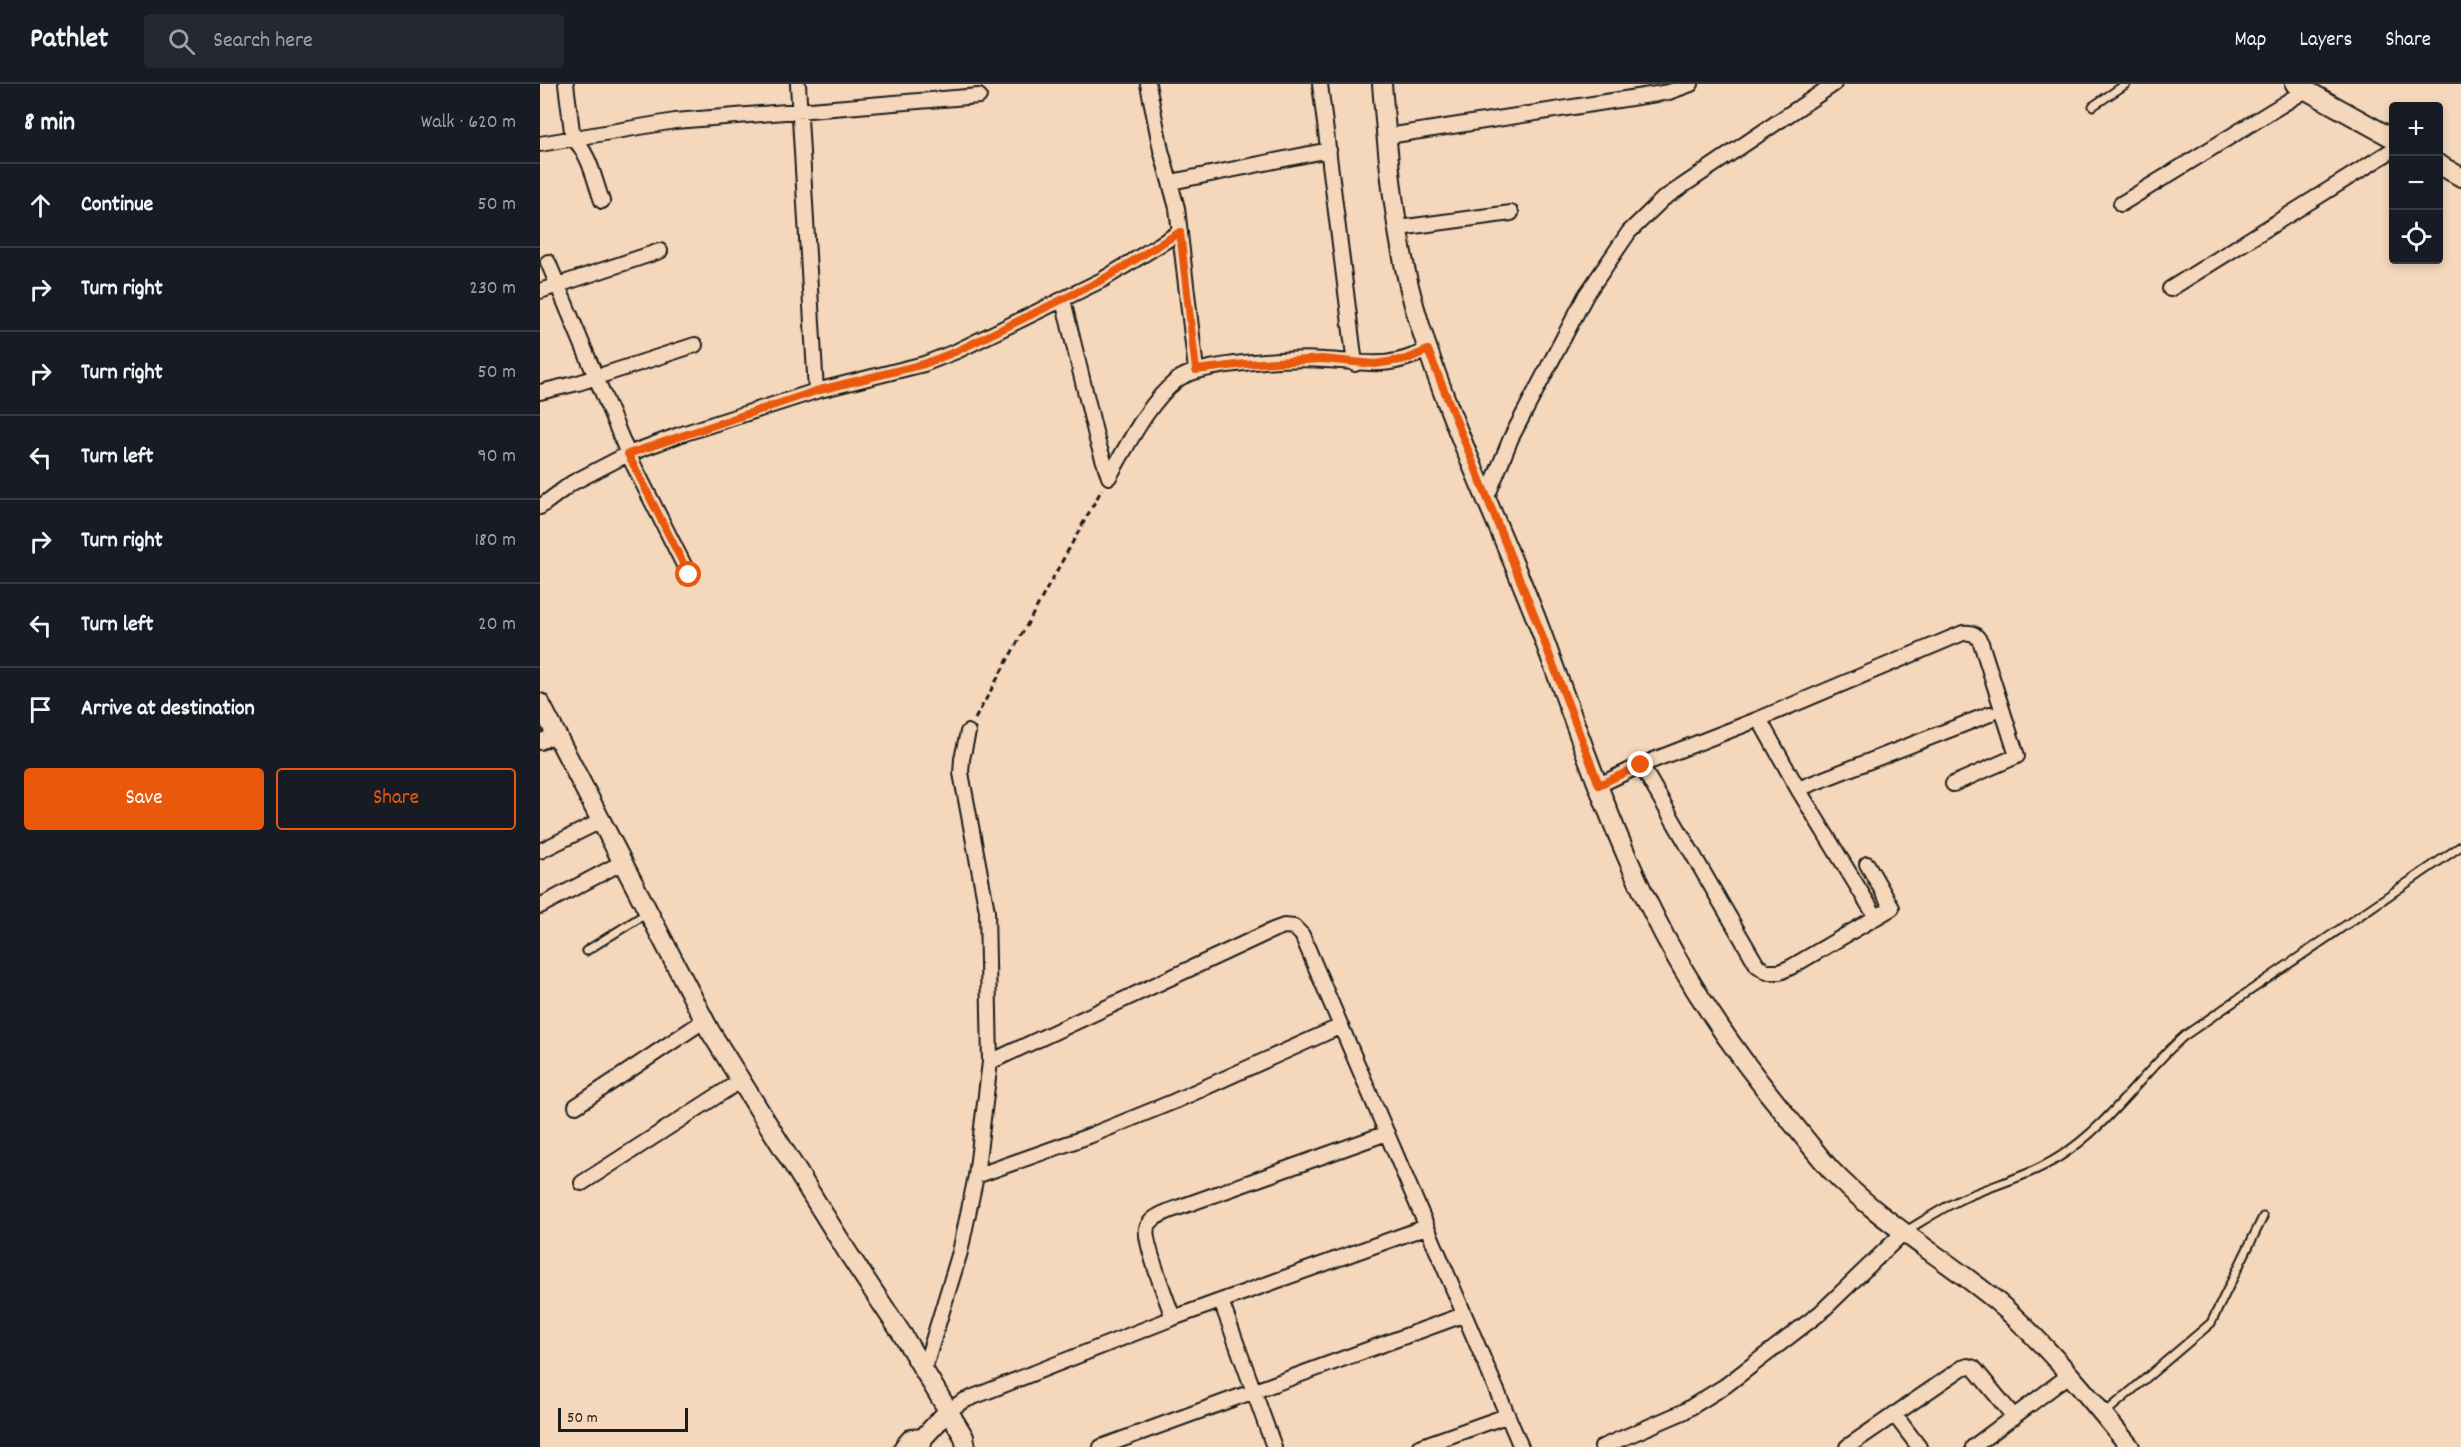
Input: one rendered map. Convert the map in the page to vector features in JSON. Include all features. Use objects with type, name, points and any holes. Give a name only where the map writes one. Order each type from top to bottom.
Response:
[{"type":"street","points":[[566,84],[573,139],[583,152],[602,201]]},
{"type":"street","points":[[798,84],[816,391]]},
{"type":"street","points":[[1148,84],[1180,232],[1196,370]]},
{"type":"street","points":[[1320,84],[1355,363]]},
{"type":"street","points":[[1382,84],[1399,228],[1409,284],[1430,354],[1599,785],[1649,905],[1686,975],[1724,1034],[1770,1097],[1830,1169],[1856,1194],[1998,1303],[2103,1414],[2129,1447]]},
{"type":"street","points":[[1388,136],[1660,94],[1691,84]]},
{"type":"street","points":[[1486,497],[1511,438],[1586,295],[1629,232],[1663,199],[1834,84]]},
{"type":"street","points":[[2121,204],[2300,87],[2389,136]]},
{"type":"street","points":[[540,144],[675,122],[979,96]]},
{"type":"street","points":[[1171,182],[1329,150]]},
{"type":"street","points":[[2170,289],[2389,152]]},
{"type":"street","points":[[2443,166],[2461,177]]},
{"type":"street","points":[[1399,228],[1510,213]]},
{"type":"street","points":[[540,507],[572,483],[628,454],[816,391],[924,364],[957,351],[1102,280],[1180,232]]},
{"type":"street","points":[[540,291],[660,251]]},
{"type":"street","points":[[548,262],[628,454],[689,575]]},
{"type":"street","points":[[1063,300],[1096,440],[1109,477]]},
{"type":"street","points":[[540,392],[695,345]]},
{"type":"street","points":[[1109,477],[1138,429],[1165,393],[1178,379],[1196,370],[1322,359],[1355,363],[1397,362],[1430,354]]},
{"type":"street","points":[[1599,785],[1641,765],[1759,719],[1963,633],[1971,632],[1977,635],[1981,643],[2017,756],[1953,784]]},
{"type":"street","points":[[540,703],[705,1020],[743,1086],[924,1370],[965,1442],[980,1447]]},
{"type":"street","points":[[1798,789],[1990,714]]},
{"type":"street","points":[[1759,719],[1798,789],[1876,917]]},
{"type":"street","points":[[924,1370],[960,1252],[976,1176],[990,1062],[987,911],[961,773],[968,732]]},
{"type":"street","points":[[540,742],[557,734]]},
{"type":"street","points":[[1641,765],[1734,929],[1757,965],[1767,972],[1780,972],[1791,968],[1892,908],[1867,864]]},
{"type":"street","points":[[540,851],[601,821]]},
{"type":"street","points":[[540,906],[623,862]]},
{"type":"street","points":[[990,1062],[1284,926],[1294,927],[1302,935],[1521,1447]]},
{"type":"street","points":[[576,1106],[705,1020]]},
{"type":"street","points":[[976,1176],[1146,1114],[1341,1026]]},
{"type":"street","points":[[582,1183],[743,1086]]},
{"type":"street","points":[[1173,1318],[1148,1243],[1146,1230],[1153,1218],[1168,1210],[1387,1133]]},
{"type":"street","points":[[904,1447],[911,1439],[922,1442],[948,1411],[963,1401],[1173,1318],[1426,1227]]},
{"type":"street","points":[[1602,1447],[1683,1412],[1725,1386],[1820,1313],[1904,1232]]},
{"type":"street","points":[[1221,1301],[1274,1447]]},
{"type":"street","points":[[1101,1447],[1463,1315]]},
{"type":"street","points":[[1847,1447],[1968,1366],[1974,1368],[2014,1417]]},
{"type":"street","points":[[1973,1447],[2068,1376]]},
{"type":"street","points":[[1894,1414],[1919,1447]]},
{"type":"street","points":[[1419,1447],[1506,1416]]},
{"type":"lane","points":[[2092,106],[2126,84]]},
{"type":"lane","points":[[1904,1232],[1944,1208],[2034,1171],[2059,1158],[2084,1140],[2164,1054],[2184,1036],[2461,846]]},
{"type":"lane","points":[[586,951],[649,912]]},
{"type":"lane","points":[[2103,1414],[2211,1323],[2263,1217]]},
{"type":"path","points":[[968,732],[1109,477]]},
{"type":"route","points":[[689,575],[628,454],[679,435],[816,391],[924,364],[957,351],[1102,280],[1180,232],[1196,370],[1322,359],[1375,364],[1397,362],[1428,350],[1500,528],[1599,785],[1641,765]]}]
